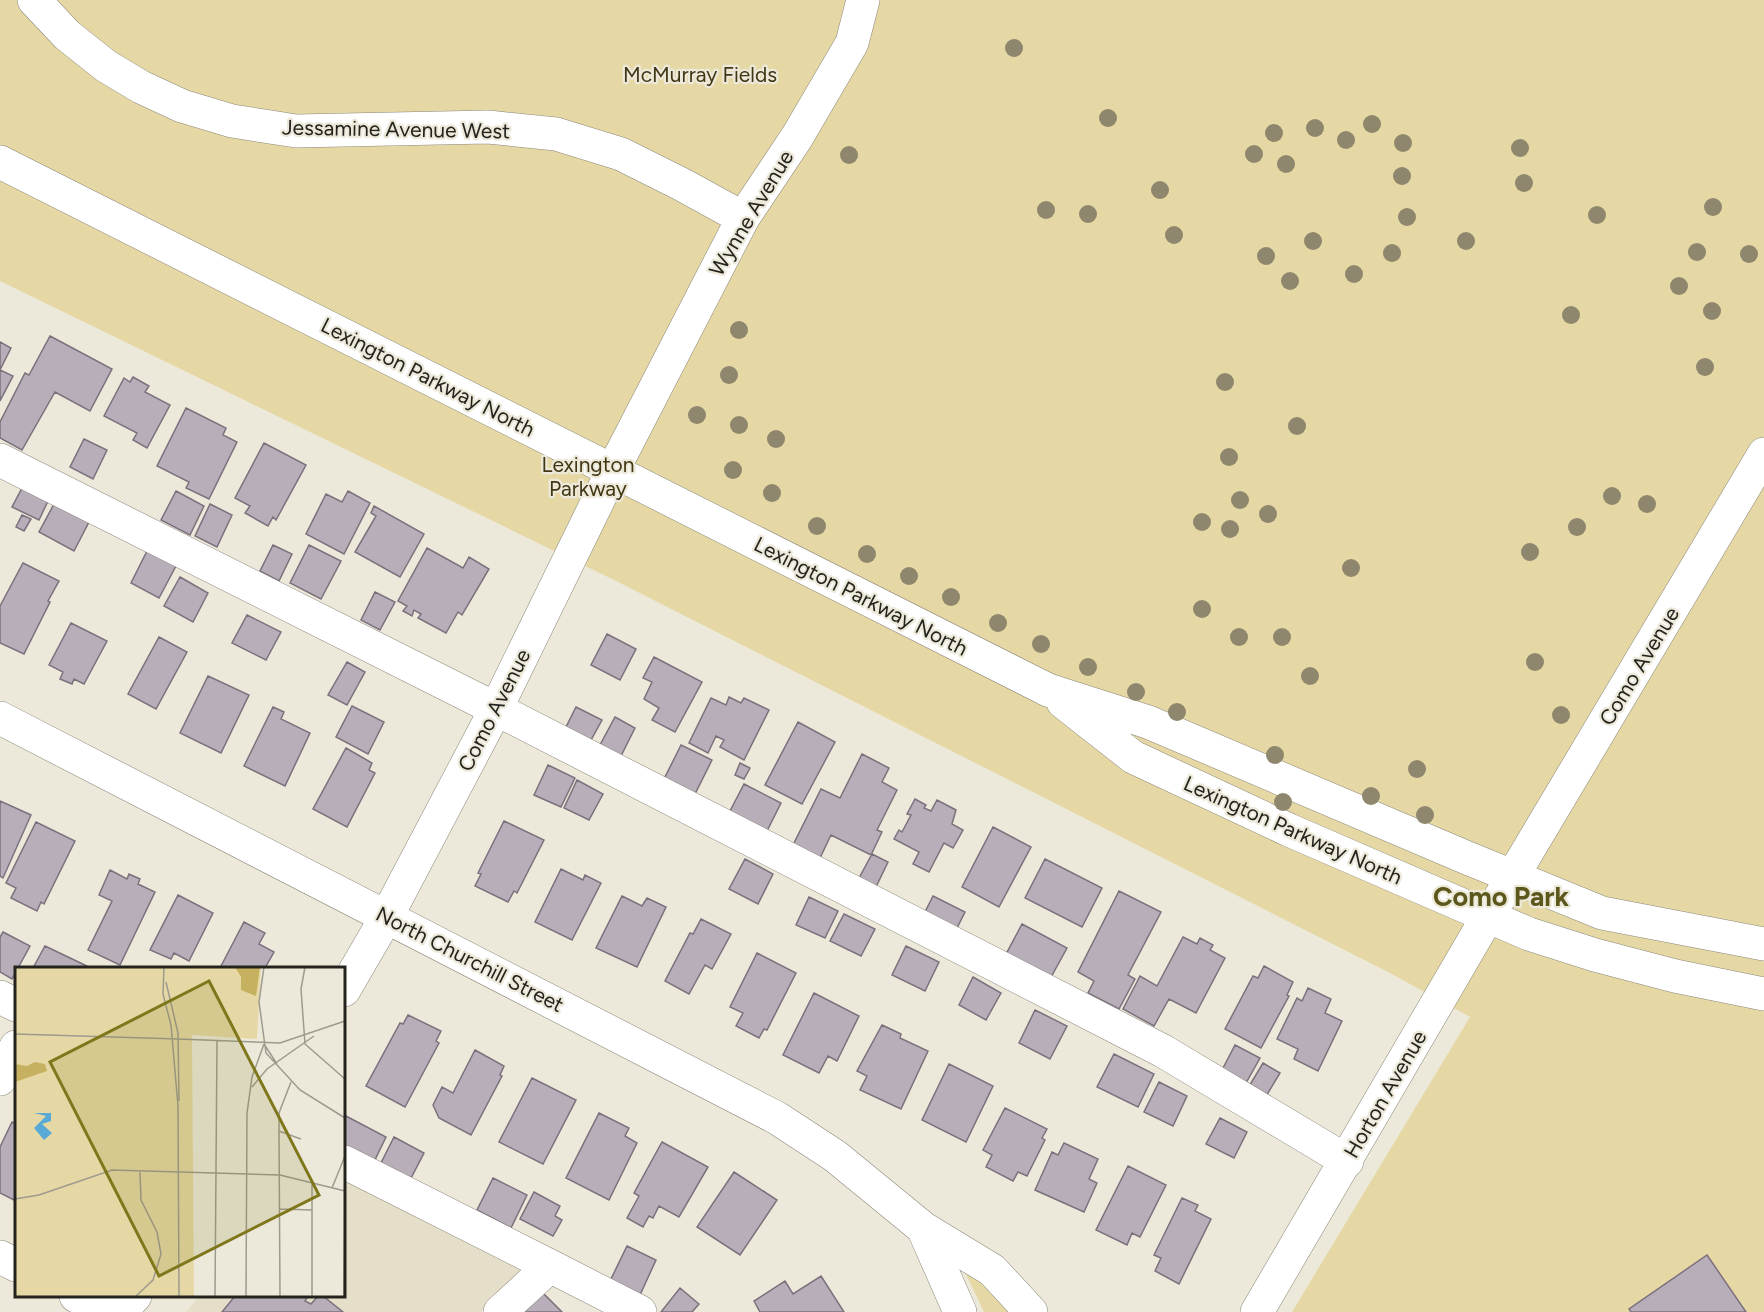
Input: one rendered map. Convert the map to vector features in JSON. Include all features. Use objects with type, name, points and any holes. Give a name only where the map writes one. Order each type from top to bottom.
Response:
[{"type":"street","name":"Jessamine Avenue West","points":[[34,0],[67,35],[106,66],[141,87],[182,106],[232,121],[296,131],[488,127],[556,134],[621,154],[743,218]]},
{"type":"street","name":"Wynne Avenue","points":[[635,426],[743,218],[797,137],[852,43],[863,0]]},
{"type":"street","name":"Lexington Parkway North","points":[[0,162],[1048,690],[1148,722],[1602,913],[1764,944]]},
{"type":"street","name":"Como Avenue","points":[[345,988],[387,916],[496,709],[635,426]]},
{"type":"street","name":"Como Avenue","points":[[1514,877],[1764,454]]},
{"type":"street","points":[[0,460],[496,709],[1162,1051],[1347,1161]]},
{"type":"street","name":"Lexington Parkway North","points":[[1048,690],[1133,758],[1288,830],[1529,934],[1595,956],[1675,976],[1764,994]]},
{"type":"street","name":"North Churchill Street","points":[[0,718],[777,1118],[835,1156],[923,1228],[992,1270],[1031,1312]]},
{"type":"street","name":"Horton Avenue","points":[[1257,1312],[1488,916],[1514,877]]},
{"type":"street","points":[[0,997],[15,1004]]},
{"type":"street","points":[[0,1078],[15,1049]]},
{"type":"street","points":[[345,1163],[640,1312]]},
{"type":"street","name":"North Churchill Street","points":[[923,1228],[960,1312]]},
{"type":"street","points":[[0,1257],[15,1264]]},
{"type":"street","points":[[500,1312],[550,1266]]},
{"type":"street","points":[[78,1297],[108,1312]]},
{"type":"street","points":[[120,1312],[134,1297]]},
{"type":"shaded area","points":[[345,1177],[511,1259],[520,1271],[481,1312],[186,1312],[198,1297],[345,1297]]},
{"type":"green space","points":[[0,0],[1764,0],[1764,1312],[1292,1312],[1470,1017],[1390,973],[614,580],[0,281]]},
{"type":"green space","points":[[962,1266],[1000,1297],[1015,1312],[984,1312]]},
{"type":"building","points":[[50,336],[112,369],[90,411],[55,392],[22,450],[0,438],[0,422],[25,373],[29,375]]},
{"type":"building","points":[[0,342],[11,348],[0,370]]},
{"type":"building","points":[[0,370],[13,376],[0,401]]},
{"type":"building","points":[[133,377],[149,386],[145,392],[170,405],[147,448],[133,440],[137,433],[104,416],[124,378],[130,382]]},
{"type":"building","points":[[186,408],[226,428],[223,435],[237,442],[209,499],[186,488],[189,482],[157,466]]},
{"type":"building","points":[[84,439],[107,450],[93,479],[70,467]]},
{"type":"building","points":[[264,443],[306,465],[276,520],[273,517],[268,526],[245,513],[250,506],[235,498]]},
{"type":"building","points":[[22,488],[48,501],[39,520],[12,507]]},
{"type":"building","points":[[176,491],[204,506],[190,535],[161,520]]},
{"type":"building","points":[[348,491],[370,503],[344,554],[306,534],[326,494],[342,502]]},
{"type":"building","points":[[54,504],[89,522],[74,551],[39,532]]},
{"type":"building","points":[[210,504],[232,515],[217,547],[195,536]]},
{"type":"building","points":[[374,506],[424,534],[400,577],[355,552],[376,516],[371,513]]},
{"type":"building","points":[[22,515],[31,519],[24,531],[16,527]]},
{"type":"building","points":[[273,545],[292,554],[279,581],[260,571]]},
{"type":"building","points":[[309,545],[341,561],[321,599],[290,583]]},
{"type":"building","points":[[427,548],[463,568],[469,557],[489,569],[462,615],[458,612],[446,633],[418,618],[421,614],[414,610],[412,616],[403,611],[407,606],[398,601]]},
{"type":"building","points":[[148,549],[177,564],[159,598],[131,583]]},
{"type":"building","points":[[23,563],[59,581],[24,654],[0,643],[0,606]]},
{"type":"building","points":[[180,577],[208,593],[193,622],[164,606]]},
{"type":"building","points":[[375,592],[395,602],[380,630],[361,620]]},
{"type":"building","points":[[247,615],[281,632],[266,660],[232,643]]},
{"type":"building","points":[[71,623],[107,641],[84,684],[74,679],[72,684],[60,679],[63,672],[49,665]]},
{"type":"building","points":[[607,634],[636,649],[620,680],[591,665]]},
{"type":"building","points":[[159,637],[187,652],[156,709],[128,694]]},
{"type":"building","points":[[654,657],[702,682],[675,732],[652,720],[659,708],[644,699],[652,682],[643,678]]},
{"type":"building","points":[[347,662],[365,672],[347,705],[328,695]]},
{"type":"building","points":[[208,676],[249,695],[221,753],[180,733]]},
{"type":"building","points":[[729,697],[741,703],[744,698],[769,710],[744,760],[720,747],[724,740],[716,736],[708,753],[689,743],[711,698],[726,705]]},
{"type":"building","points":[[352,706],[384,722],[368,754],[336,737]]},
{"type":"building","points":[[273,707],[284,712],[281,719],[310,733],[285,786],[244,766]]},
{"type":"building","points":[[576,707],[602,720],[591,740],[566,727]]},
{"type":"building","points":[[615,717],[635,728],[621,756],[600,745]]},
{"type":"building","points":[[798,722],[835,742],[802,804],[765,785]]},
{"type":"building","points":[[681,745],[712,760],[695,794],[664,779]]},
{"type":"building","points":[[346,748],[372,763],[369,770],[375,773],[347,827],[313,809]]},
{"type":"building","points":[[862,754],[889,768],[882,782],[897,790],[877,830],[882,832],[871,855],[831,835],[820,858],[793,845],[821,789],[840,798]]},
{"type":"building","points":[[740,763],[750,768],[744,779],[735,775]]},
{"type":"building","points":[[548,765],[575,778],[561,807],[534,795]]},
{"type":"building","points":[[577,780],[603,794],[589,820],[564,808]]},
{"type":"building","points":[[744,784],[781,803],[766,833],[729,813]]},
{"type":"building","points":[[915,799],[931,811],[937,800],[956,810],[952,824],[963,830],[953,848],[944,843],[929,872],[913,864],[919,852],[894,839],[899,830],[902,832],[911,815],[907,814]]},
{"type":"building","points":[[0,801],[31,815],[3,878],[0,876]]},
{"type":"building","points":[[504,821],[544,840],[517,893],[514,891],[508,902],[475,886],[481,874],[478,873]]},
{"type":"building","points":[[36,822],[75,841],[44,904],[41,902],[37,911],[11,898],[16,888],[6,883]]},
{"type":"building","points":[[993,827],[1031,847],[999,907],[962,887]]},
{"type":"building","points":[[872,854],[888,862],[875,889],[858,880]]},
{"type":"building","points":[[745,859],[773,874],[758,904],[729,889]]},
{"type":"building","points":[[1045,859],[1102,888],[1082,927],[1025,898]]},
{"type":"building","points":[[561,869],[583,880],[585,875],[601,883],[572,940],[535,922]]},
{"type":"building","points":[[110,870],[127,879],[129,874],[140,879],[138,884],[155,892],[120,965],[88,950],[112,901],[99,895]]},
{"type":"building","points":[[1119,891],[1161,912],[1128,975],[1135,979],[1119,1009],[1088,993],[1094,981],[1078,972]]},
{"type":"building","points":[[178,895],[213,913],[189,961],[174,953],[171,959],[150,950]]},
{"type":"building","points":[[622,896],[642,906],[647,898],[666,907],[637,967],[596,948]]},
{"type":"building","points":[[933,896],[965,912],[955,932],[923,916]]},
{"type":"building","points":[[809,897],[838,911],[825,938],[796,925]]},
{"type":"building","points":[[844,914],[875,929],[861,956],[830,941]]},
{"type":"building","points":[[701,919],[731,934],[712,969],[705,965],[689,994],[665,981],[690,933],[693,934]]},
{"type":"building","points":[[244,922],[265,933],[259,944],[274,952],[266,967],[221,967]]},
{"type":"building","points":[[1022,924],[1067,948],[1050,979],[1005,956]]},
{"type":"building","points":[[3,932],[30,946],[19,967],[15,967],[12,979],[0,972],[0,937]]},
{"type":"building","points":[[1183,937],[1197,944],[1200,938],[1213,945],[1210,950],[1225,958],[1196,1013],[1169,999],[1154,1026],[1123,1009],[1140,976],[1157,986]]},
{"type":"building","points":[[45,946],[89,967],[34,967]]},
{"type":"building","points":[[906,946],[939,962],[925,991],[892,975]]},
{"type":"building","points":[[757,953],[796,973],[767,1030],[764,1029],[759,1038],[736,1026],[743,1013],[730,1007]]},
{"type":"building","points":[[1264,966],[1293,982],[1287,995],[1289,996],[1261,1048],[1225,1029],[1253,976],[1258,978]]},
{"type":"building","points":[[973,977],[1001,993],[986,1020],[959,1005]]},
{"type":"building","points":[[1308,988],[1331,999],[1325,1013],[1342,1021],[1318,1071],[1294,1059],[1298,1049],[1277,1039],[1297,998],[1302,1001]]},
{"type":"building","points":[[814,993],[859,1016],[837,1061],[828,1056],[819,1073],[783,1055]]},
{"type":"building","points":[[1035,1010],[1067,1026],[1050,1059],[1019,1043]]},
{"type":"building","points":[[408,1015],[441,1031],[436,1041],[439,1043],[405,1107],[366,1086],[400,1023],[403,1024]]},
{"type":"building","points":[[882,1025],[901,1034],[900,1038],[928,1051],[901,1109],[860,1090],[867,1076],[857,1071]]},
{"type":"building","points":[[1235,1045],[1260,1058],[1246,1083],[1222,1070]]},
{"type":"building","points":[[475,1050],[504,1066],[500,1075],[502,1076],[471,1135],[439,1118],[433,1105],[442,1087],[453,1093]]},
{"type":"building","points":[[1114,1054],[1154,1074],[1138,1107],[1097,1087]]},
{"type":"building","points":[[1263,1063],[1280,1073],[1265,1098],[1248,1088]]},
{"type":"building","points":[[949,1064],[993,1086],[966,1142],[922,1120]]},
{"type":"building","points":[[532,1078],[576,1100],[543,1164],[499,1142]]},
{"type":"building","points":[[1159,1082],[1187,1096],[1173,1126],[1144,1112]]},
{"type":"building","points":[[1005,1108],[1047,1129],[1042,1138],[1045,1140],[1027,1176],[1018,1172],[1013,1181],[986,1167],[992,1155],[983,1150]]},
{"type":"building","points":[[599,1113],[629,1128],[625,1136],[637,1143],[609,1200],[566,1178]]},
{"type":"building","points":[[345,1116],[386,1137],[372,1166],[345,1152]]},
{"type":"building","points":[[1220,1118],[1247,1132],[1234,1158],[1206,1144]]},
{"type":"building","points":[[12,1122],[15,1124],[15,1200],[0,1193],[0,1147]]},
{"type":"building","points":[[394,1137],[424,1153],[409,1182],[379,1167]]},
{"type":"building","points":[[662,1142],[708,1167],[679,1217],[659,1206],[653,1218],[649,1216],[643,1227],[627,1218],[639,1196],[634,1193]]},
{"type":"building","points":[[1064,1143],[1098,1159],[1089,1179],[1097,1183],[1084,1212],[1035,1190],[1052,1152],[1058,1155]]},
{"type":"building","points":[[1128,1166],[1166,1185],[1140,1237],[1132,1233],[1127,1245],[1096,1230]]},
{"type":"building","points":[[734,1172],[777,1200],[740,1255],[697,1227]]},
{"type":"building","points":[[493,1178],[527,1195],[511,1228],[477,1210]]},
{"type":"building","points":[[534,1192],[560,1206],[555,1216],[562,1220],[553,1236],[520,1219]]},
{"type":"building","points":[[1182,1198],[1198,1205],[1195,1211],[1211,1219],[1179,1284],[1155,1271],[1161,1258],[1154,1255]]},
{"type":"building","points":[[627,1246],[656,1260],[640,1295],[610,1281]]},
{"type":"building","points":[[1707,1255],[1746,1312],[1631,1312],[1629,1309]]},
{"type":"building","points":[[821,1276],[844,1312],[760,1312],[754,1301],[785,1281],[793,1294]]},
{"type":"building","points":[[536,1286],[562,1312],[509,1312]]},
{"type":"building","points":[[680,1288],[699,1304],[692,1312],[661,1312]]},
{"type":"building","points":[[234,1297],[307,1297],[305,1301],[311,1304],[317,1297],[324,1297],[343,1312],[222,1312]]},
{"type":"district","name":"Como Park","points":[[1501,896]]},
{"type":"park label","name":"McMurray Fields","points":[[700,74]]},
{"type":"park label","name":"Lexington Parkway","points":[[588,476]]}]
